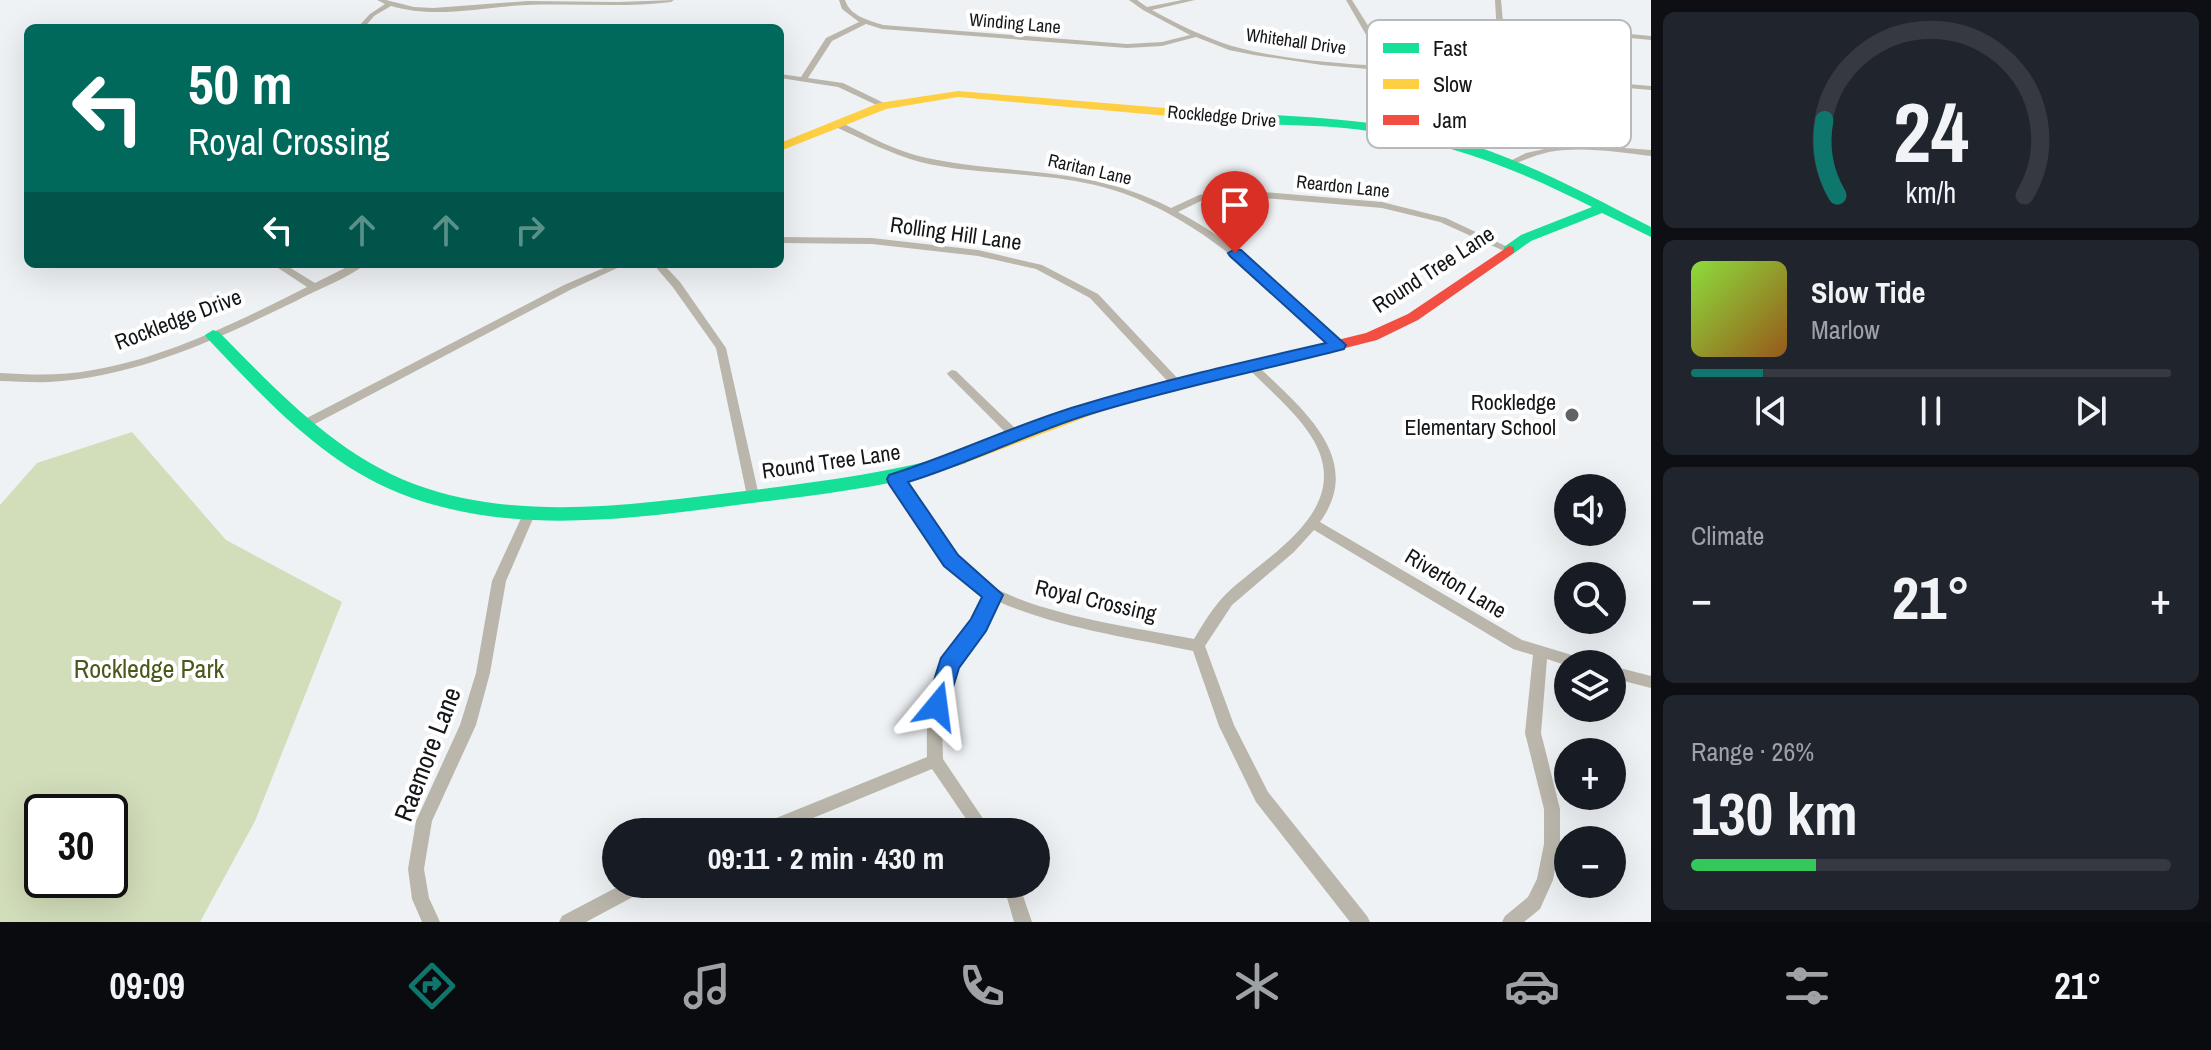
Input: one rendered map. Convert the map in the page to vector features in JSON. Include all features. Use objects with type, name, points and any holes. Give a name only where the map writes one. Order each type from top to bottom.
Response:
[{"type":"street","points":[[380,0],[389,4],[445,8],[531,3],[634,4],[671,0]]},
{"type":"street","points":[[842,0],[847,12],[864,22]]},
{"type":"street","name":"Whitehall Drive","points":[[1132,0],[1196,35],[1256,54],[1367,65]]},
{"type":"street","points":[[1145,9],[1192,0]]},
{"type":"street","points":[[1349,0],[1367,30]]},
{"type":"street","points":[[1498,0],[1499,20]]},
{"type":"street","points":[[363,24],[389,4]]},
{"type":"street","points":[[804,78],[829,40],[864,22]]},
{"type":"street","name":"Winding Lane","points":[[864,22],[912,31],[1113,46],[1162,44],[1196,35]]},
{"type":"street","points":[[1631,36],[1651,38]]},
{"type":"street","points":[[784,76],[851,89],[883,106]]},
{"type":"street","points":[[1631,86],[1651,88]]},
{"type":"street","name":"Rockledge Drive","points":[[784,146],[883,106],[929,96],[974,95],[1367,129]]},
{"type":"street","name":"Raritan Lane","points":[[839,125],[907,156],[1084,180],[1123,190],[1172,211],[1224,244],[1338,345]]},
{"type":"street","name":"Rockledge Drive","points":[[1467,148],[1512,162],[1651,233]]},
{"type":"street","points":[[1512,162],[1534,152],[1555,148]]},
{"type":"street","points":[[1590,148],[1651,153]]},
{"type":"street","name":"Reardon Lane","points":[[1172,211],[1202,197],[1228,192],[1382,205],[1443,220],[1507,249]]},
{"type":"street","name":"Round Tree Lane","points":[[213,335],[307,423],[363,467],[403,486],[477,508],[529,514],[613,514],[896,479],[1081,411],[1176,383],[1371,337],[1413,317],[1526,238],[1602,208]]},
{"type":"street","name":"Rolling Hill Lane","points":[[784,240],[884,242],[978,253],[1039,267],[1094,296],[1176,383]]},
{"type":"street","points":[[283,268],[314,287]]},
{"type":"street","name":"Rockledge Drive","points":[[2,380],[68,376],[110,369],[213,335],[353,268]]},
{"type":"street","points":[[307,423],[568,287],[612,268]]},
{"type":"street","points":[[662,268],[721,348],[753,496]]},
{"type":"street","points":[[1252,366],[1308,424],[1327,456],[1332,471],[1331,485],[1314,524],[1227,601],[1198,646],[1227,726],[1262,797],[1361,922]]},
{"type":"street","points":[[952,373],[1016,436]]},
{"type":"street","name":"Royal Crossing","points":[[896,479],[951,560],[993,595],[1029,607],[1198,646]]},
{"type":"street","name":"Raemore Lane","points":[[431,922],[421,899],[416,869],[424,821],[468,725],[483,673],[499,581],[529,514]]},
{"type":"street","name":"Riverton Lane","points":[[1314,524],[1495,633],[1554,657]]},
{"type":"street","points":[[974,818],[935,761],[934,724],[940,689],[957,650],[978,625],[993,595]]},
{"type":"street","points":[[1511,922],[1534,903],[1545,880],[1552,844],[1552,809],[1533,733],[1540,653]]},
{"type":"street","points":[[1626,676],[1651,682]]},
{"type":"street","points":[[795,818],[935,761]]},
{"type":"street","points":[[568,922],[613,898]]},
{"type":"street","points":[[1015,898],[1023,922]]},
{"type":"green space","name":"Rockledge Park","points":[[132,432],[226,540],[342,602],[255,821],[200,922],[0,922],[0,505],[37,463]]},
{"type":"traffic: fast","points":[[1190,114],[1367,128]]},
{"type":"traffic: fast","points":[[1468,148],[1572,192],[1651,233]]},
{"type":"traffic: fast","points":[[1509,250],[1526,238],[1602,208]]},
{"type":"traffic: fast","points":[[213,335],[302,423],[362,467],[406,488],[452,502],[499,510],[547,514],[595,513],[692,504],[879,480],[960,459]]},
{"type":"traffic: slow","points":[[784,145],[883,106],[958,94],[1190,114]]},
{"type":"traffic: slow","points":[[960,459],[1121,398],[1274,361]]},
{"type":"traffic: jam","points":[[1274,361],[1371,337],[1413,317],[1509,250]]},
{"type":"place","name":"Rockledge Elementary School","points":[[1572,415]]},
{"type":"route","points":[[937,706],[949,664],[978,625],[993,595],[971,580],[951,560],[896,479],[944,465],[1081,411],[1176,383],[1338,345],[1235,253]]}]
